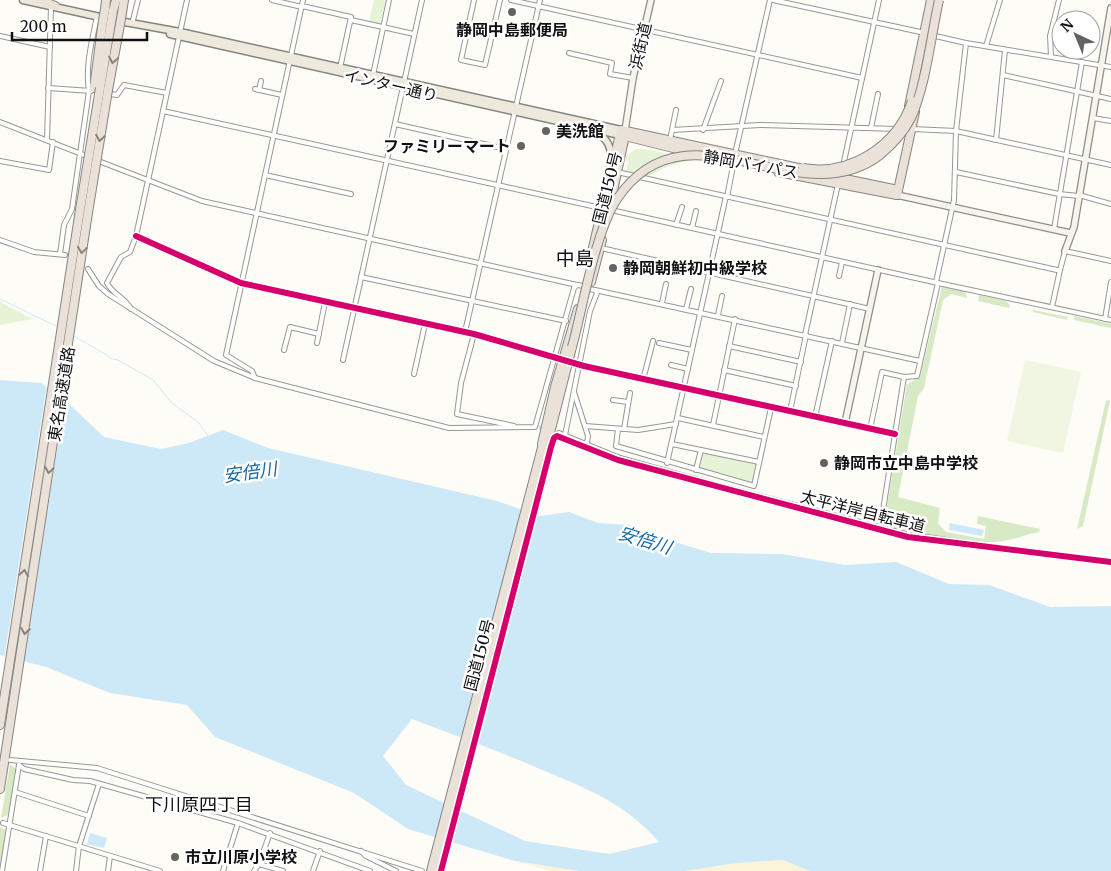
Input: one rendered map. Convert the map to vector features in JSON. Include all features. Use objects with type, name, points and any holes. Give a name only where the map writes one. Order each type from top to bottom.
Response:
[{"type":"highway","points":[[40,0],[53,6]]},
{"type":"highway","points":[[106,0],[106,28]]},
{"type":"highway","name":"東名高速道路","points":[[0,789],[87,219],[98,89],[119,30],[116,0]]},
{"type":"highway","name":"東名高速道路","points":[[0,724],[79,216],[106,28],[124,0]]},
{"type":"highway","points":[[896,192],[931,0]]},
{"type":"highway","points":[[908,129],[934,35],[939,0]]},
{"type":"highway","name":"静岡バイパス","points":[[571,347],[604,229],[615,203],[632,182],[657,164],[688,155],[714,155],[815,175],[846,171],[870,162],[899,137],[910,119],[919,95],[939,0]]},
{"type":"highway","name":"国道150号","points":[[545,445],[565,390],[586,287],[623,133]]},
{"type":"highway","name":"国道150号","points":[[623,133],[670,140],[734,159]]},
{"type":"highway","name":"国道150号","points":[[623,133],[662,145]]},
{"type":"highway","name":"国道150号","points":[[586,287],[601,248],[605,206],[617,172],[623,133]]},
{"type":"highway","name":"国道150号","points":[[620,159],[625,145],[630,142],[662,145],[896,192]]},
{"type":"highway","name":"国道150号","points":[[434,871],[571,347]]},
{"type":"main road","points":[[23,0],[98,17]]},
{"type":"main road","name":"インター通り","points":[[128,23],[623,133]]},
{"type":"main road","name":"インター通り","points":[[290,59],[372,75],[403,85]]},
{"type":"main road","name":"インター通り","points":[[515,109],[588,129],[623,133]]},
{"type":"main road","points":[[588,129],[604,138],[611,149],[605,206]]},
{"type":"street","points":[[128,23],[138,0]]},
{"type":"street","points":[[131,310],[126,301],[110,289],[107,283],[121,257],[130,252],[136,236],[188,0]]},
{"type":"street","points":[[272,0],[351,17],[340,68]]},
{"type":"street","points":[[255,378],[252,371],[226,355],[304,0]]},
{"type":"street","points":[[372,75],[390,0]]},
{"type":"street","points":[[343,360],[422,0]]},
{"type":"street","points":[[474,0],[461,60],[485,65],[500,0]]},
{"type":"street","points":[[511,0],[862,78]]},
{"type":"street","points":[[465,332],[540,0]]},
{"type":"street","name":"浜街道","points":[[623,133],[633,78],[651,0]]},
{"type":"street","points":[[667,463],[757,55],[771,0],[966,43],[1111,67]]},
{"type":"street","points":[[790,412],[830,219],[879,0]]},
{"type":"street","points":[[986,46],[1000,0]]},
{"type":"street","points":[[1050,56],[1050,36],[1058,0]]},
{"type":"street","points":[[47,140],[53,6]]},
{"type":"street","points":[[1052,307],[1070,233],[1074,227],[1111,8]]},
{"type":"street","points":[[98,17],[87,77],[98,89]]},
{"type":"street","points":[[350,20],[414,34]]},
{"type":"street","points":[[0,36],[50,47]]},
{"type":"street","points":[[870,429],[882,372],[904,377],[916,376],[920,360],[953,206],[956,172],[956,132],[966,43]]},
{"type":"street","points":[[996,140],[1006,50]]},
{"type":"street","points":[[569,53],[612,63],[610,74],[633,78]]},
{"type":"street","points":[[1054,229],[1068,155],[1082,62]]},
{"type":"street","points":[[1003,75],[1111,99]]},
{"type":"street","points":[[261,81],[257,90],[282,95]]},
{"type":"street","points":[[703,130],[721,81]]},
{"type":"street","points":[[48,88],[98,89],[117,95],[124,84],[167,93]]},
{"type":"street","points":[[0,240],[34,252],[62,254],[62,232],[72,209],[80,154],[98,89]]},
{"type":"street","points":[[871,128],[878,94]]},
{"type":"street","points":[[670,140],[676,110]]},
{"type":"street","points":[[163,111],[497,186],[605,206],[676,225],[1111,320]]},
{"type":"street","points":[[1093,118],[1111,121]]},
{"type":"street","points":[[0,122],[202,201],[920,360]]},
{"type":"street","points":[[395,124],[506,149]]},
{"type":"street","points":[[672,130],[703,130],[742,126],[851,127],[956,132],[1111,165]]},
{"type":"street","points":[[0,161],[49,170],[53,142]]},
{"type":"street","points":[[617,172],[1060,270]]},
{"type":"street","points":[[956,172],[1079,195],[1110,204],[1111,198]]},
{"type":"street","points":[[265,175],[351,194]]},
{"type":"street","points":[[896,192],[1070,233]]},
{"type":"street","points":[[676,225],[682,207]]},
{"type":"street","points":[[692,228],[696,211]]},
{"type":"street","points":[[136,236],[241,283],[474,334],[556,359]]},
{"type":"street","points":[[601,248],[870,308]]},
{"type":"street","points":[[1066,251],[1111,262]]},
{"type":"street","points":[[838,276],[842,262]]},
{"type":"street","points":[[88,269],[102,290],[214,361],[255,378],[449,428],[537,427],[566,322],[586,287]]},
{"type":"street","points":[[845,423],[878,270]]},
{"type":"street","points":[[361,277],[566,322]]},
{"type":"street","points":[[1105,319],[1111,282]]},
{"type":"street","points":[[662,303],[666,284]]},
{"type":"street","points":[[565,435],[590,311],[597,293],[586,287]]},
{"type":"street","points":[[686,308],[691,289]]},
{"type":"street","points":[[718,315],[722,296]]},
{"type":"street","points":[[317,343],[325,302]]},
{"type":"street","points":[[842,342],[850,304]]},
{"type":"street","points":[[713,425],[735,320]]},
{"type":"street","points":[[414,374],[425,324]]},
{"type":"street","points":[[284,350],[290,327],[319,334]]},
{"type":"street","points":[[474,334],[461,384],[457,414],[510,424],[516,428]]},
{"type":"street","points":[[816,417],[832,340]]},
{"type":"street","points":[[643,380],[653,342]]},
{"type":"street","points":[[660,343],[692,350]]},
{"type":"street","points":[[729,346],[800,362]]},
{"type":"street","points":[[578,365],[895,434]]},
{"type":"street","points":[[671,365],[688,369]]},
{"type":"street","points":[[724,370],[796,386]]},
{"type":"street","points":[[881,523],[904,377]]},
{"type":"street","points":[[574,392],[585,426],[587,443]]},
{"type":"street","points":[[624,429],[630,393]]},
{"type":"street","points":[[612,400],[628,402]]},
{"type":"street","points":[[618,429],[616,446],[667,463],[754,486],[770,408]]},
{"type":"street","points":[[678,418],[764,437]]},
{"type":"street","points":[[585,426],[638,430],[676,424]]},
{"type":"street","points":[[559,433],[632,462],[800,507],[906,534],[980,545]]},
{"type":"street","points":[[672,444],[759,462]]},
{"type":"street","points":[[696,470],[701,450]]},
{"type":"street","points":[[10,760],[19,763],[97,768],[422,871]]},
{"type":"street","points":[[19,763],[24,769],[40,774],[99,784],[238,823],[320,851],[370,871]]},
{"type":"street","points":[[2,871],[19,763]]},
{"type":"street","points":[[76,871],[80,846],[99,784]]},
{"type":"street","points":[[15,792],[89,816]]},
{"type":"street","points":[[3,823],[160,871]]},
{"type":"street","points":[[223,871],[238,823]]},
{"type":"street","points":[[254,871],[259,864],[270,834]]},
{"type":"street","points":[[40,871],[46,836]]},
{"type":"street","points":[[360,850],[366,856],[396,871]]},
{"type":"street","points":[[314,871],[320,851]]},
{"type":"street","points":[[108,871],[110,856]]},
{"type":"street","points":[[259,864],[283,871]]},
{"type":"street","points":[[141,871],[142,865]]},
{"type":"street","points":[[350,871],[352,865]]},
{"type":"green space","points":[[374,0],[386,0],[380,24],[369,21]]},
{"type":"green space","points":[[636,149],[645,149],[695,159],[666,167],[647,177],[622,171],[626,171],[628,161],[625,160],[627,155]]},
{"type":"green space","points":[[942,286],[965,291],[967,298],[951,294],[943,300],[924,388],[918,396],[898,497],[940,508],[938,524],[946,532],[984,539],[986,526],[977,524],[978,516],[1040,529],[1039,532],[1005,541],[980,542],[939,537],[884,525],[907,384],[920,377]]},
{"type":"green space","points":[[979,295],[1006,301],[1010,305],[1009,308],[978,301]]},
{"type":"green space","points":[[0,302],[33,319],[0,325]]},
{"type":"green space","points":[[1033,310],[1068,317],[1067,320],[1033,312]]},
{"type":"green space","points":[[1074,316],[1111,324],[1111,328],[1074,320]]},
{"type":"green space","points":[[1025,360],[1081,372],[1063,453],[1007,441]]},
{"type":"green space","points":[[1106,400],[1110,401],[1083,526],[1077,529]]},
{"type":"green space","points":[[703,452],[755,463],[752,483],[698,469]]},
{"type":"green space","points":[[10,764],[16,769],[8,815],[1,818]]},
{"type":"green space","points":[[0,827],[6,830],[0,867]]},
{"type":"sand","points":[[783,860],[810,871],[684,871],[737,863]]},
{"type":"sand","points":[[515,861],[576,871],[551,871]]},
{"type":"water","name":"安倍川","points":[[0,380],[41,383],[68,403],[104,437],[161,449],[189,443],[223,430],[268,448],[497,501],[540,516],[569,512],[598,523],[630,525],[665,539],[711,553],[782,554],[845,565],[896,562],[949,584],[989,585],[1050,607],[1111,606],[1111,871],[810,871],[783,860],[737,863],[684,871],[579,871],[515,861],[408,829],[354,793],[215,737],[187,705],[110,693],[46,667],[0,655]],"holes":[[[412,719],[589,790],[633,817],[659,842],[609,854],[525,841],[406,785],[383,756]]]},
{"type":"water","points":[[950,523],[984,530],[982,536],[949,530]]},
{"type":"water","points":[[90,833],[107,838],[104,848],[87,844]]},
{"type":"pier","points":[[47,384],[65,398],[24,664],[4,659]]},
{"type":"waterway","points":[[0,299],[58,327]]},
{"type":"waterway","points":[[72,335],[111,359],[118,360],[153,380],[171,402],[199,423],[208,436]]},
{"type":"tunnel","points":[[539,427],[559,433]]},
{"type":"cycle path","points":[[136,236],[241,283],[474,334],[584,366],[895,434]]},
{"type":"cycle path","name":"太平洋岸自転車道","points":[[441,871],[551,447],[554,438],[557,436],[618,460],[908,537],[1111,562]]},
{"type":"place","name":"静岡中島郵便局","points":[[512,12]]},
{"type":"place","name":"美洗館","points":[[546,131]]},
{"type":"place","name":"ファミリーマート","points":[[521,146]]},
{"type":"place","name":"静岡朝鮮初中級学校","points":[[613,268]]},
{"type":"place","name":"静岡市立中島中学校","points":[[824,463]]},
{"type":"place","name":"市立川原小学校","points":[[175,857]]},
{"type":"district","name":"中島","points":[[575,258]]},
{"type":"district","name":"下川原四丁目","points":[[199,804]]}]
